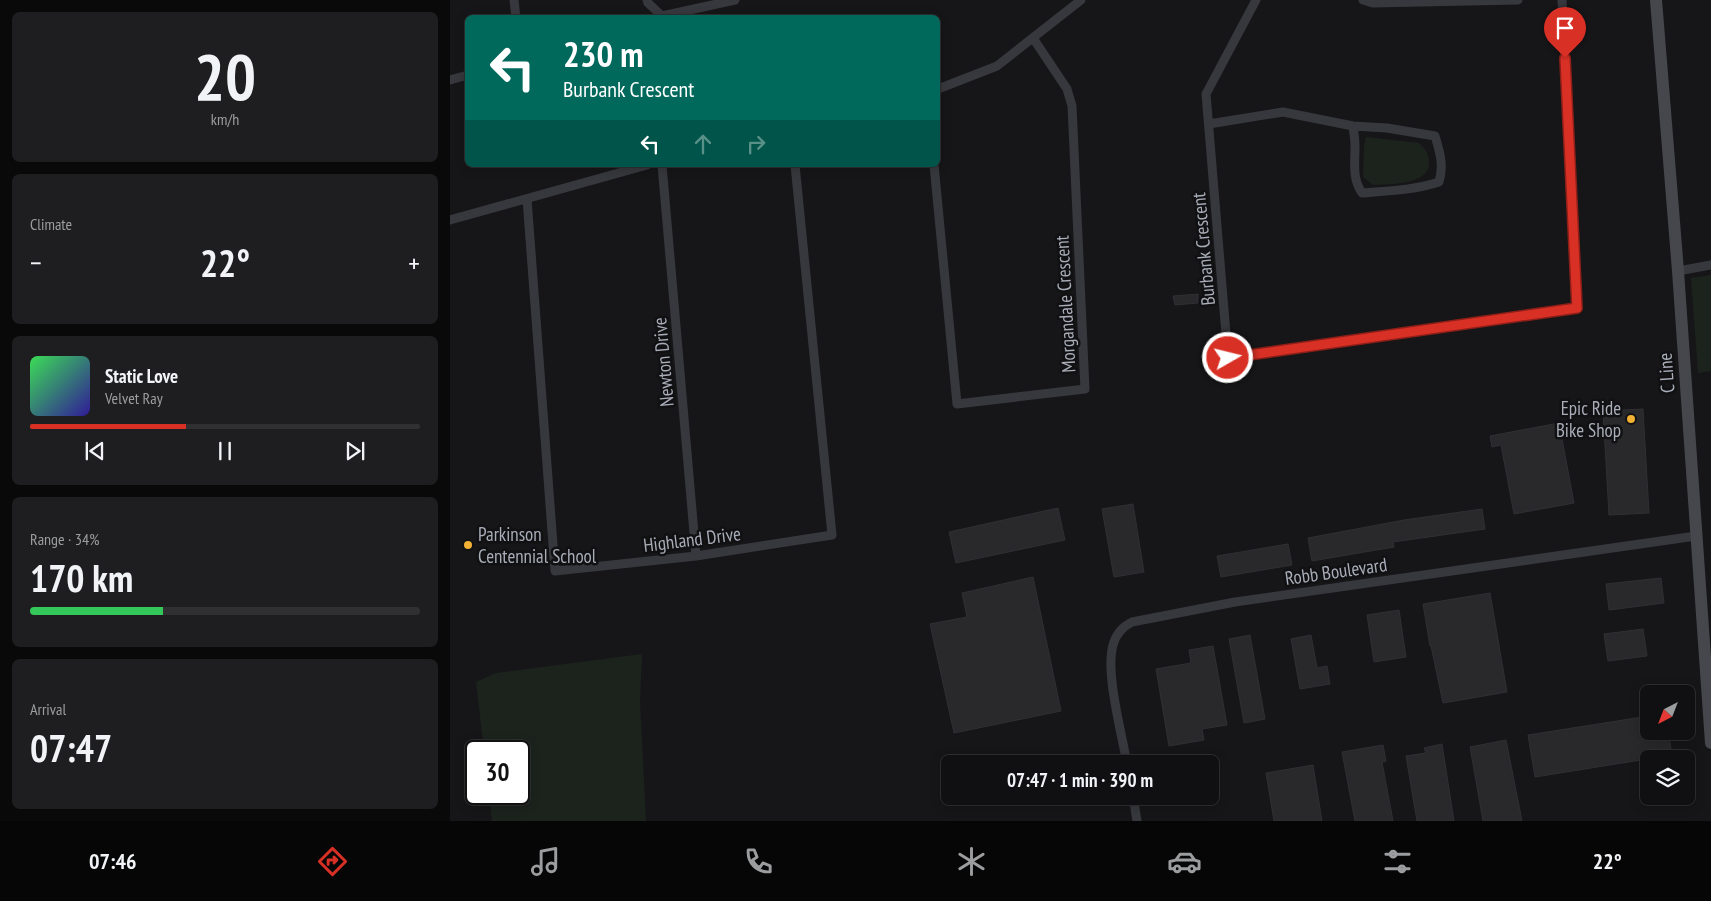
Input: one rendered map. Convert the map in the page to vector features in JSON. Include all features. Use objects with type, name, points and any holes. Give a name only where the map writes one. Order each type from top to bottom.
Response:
[{"type":"street","points":[[514,0],[516,15]]},
{"type":"street","points":[[648,0],[648,4],[661,15]]},
{"type":"street","points":[[667,15],[735,0]]},
{"type":"street","points":[[940,88],[997,66],[1081,0]]},
{"type":"street","name":"Burbank Crescent","points":[[1256,0],[1206,94],[1228,358],[1577,308],[1562,0]]},
{"type":"street","points":[[1362,0],[1372,3],[1518,0]]},
{"type":"street","name":"C Line","points":[[1656,0],[1678,270],[1711,743]]},
{"type":"street","name":"Morgandale Crescent","points":[[934,167],[957,404],[1085,389],[1072,106],[1067,89],[1033,38]]},
{"type":"street","points":[[450,80],[465,76]]},
{"type":"street","points":[[1209,124],[1283,112],[1353,126],[1388,128],[1435,136],[1441,152],[1442,172],[1439,182],[1427,186],[1400,190],[1362,193],[1356,184],[1353,126]]},
{"type":"street","points":[[450,220],[640,167]]},
{"type":"street","name":"Newton Drive","points":[[662,167],[696,556]]},
{"type":"street","name":"Highland Drive","points":[[527,199],[556,571],[696,556],[832,535],[796,167]]},
{"type":"street","points":[[1678,270],[1711,264]]},
{"type":"street","name":"Robb Boulevard","points":[[1125,755],[1111,672],[1112,646],[1122,627],[1132,622],[1236,602],[1696,536]]},
{"type":"street","points":[[1134,805],[1137,821]]},
{"type":"shaded area","points":[[1366,137],[1419,143],[1425,149],[1428,157],[1428,170],[1423,176],[1407,182],[1373,185],[1363,177]]},
{"type":"shaded area","points":[[1711,275],[1711,371],[1698,373],[1691,278]]},
{"type":"shaded area","points":[[642,654],[640,702],[646,821],[492,821],[490,805],[530,805],[530,740],[483,740],[476,682],[496,673]]},
{"type":"building","points":[[1198,294],[1198,303],[1175,305],[1173,296]]},
{"type":"building","points":[[1643,409],[1649,513],[1609,515],[1603,411]]},
{"type":"building","points":[[1559,423],[1574,503],[1514,514],[1501,445],[1492,447],[1490,436]]},
{"type":"building","points":[[1133,504],[1144,572],[1114,577],[1102,509]]},
{"type":"building","points":[[1058,508],[1065,540],[956,563],[949,532]]},
{"type":"building","points":[[1482,509],[1485,529],[1393,542],[1394,547],[1312,561],[1308,538],[1404,520]]},
{"type":"building","points":[[1288,544],[1292,565],[1221,577],[1217,556]]},
{"type":"building","points":[[1033,577],[1061,711],[954,733],[930,624],[967,617],[962,593]]},
{"type":"building","points":[[1661,578],[1664,603],[1609,610],[1606,584]]},
{"type":"building","points":[[1490,593],[1507,692],[1443,703],[1423,604]]},
{"type":"building","points":[[1399,610],[1406,657],[1374,662],[1367,615]]},
{"type":"building","points":[[1643,629],[1647,656],[1608,661],[1604,634]]},
{"type":"building","points":[[1250,635],[1265,719],[1244,723],[1229,639]]},
{"type":"building","points":[[1311,635],[1317,668],[1327,666],[1330,684],[1300,689],[1291,639]]},
{"type":"building","points":[[1213,646],[1227,725],[1202,729],[1204,740],[1169,746],[1156,669],[1191,663],[1189,650]]},
{"type":"building","points":[[1640,717],[1640,740],[1670,740],[1671,750],[1640,750],[1640,760],[1535,777],[1528,735]]},
{"type":"building","points":[[1506,740],[1522,821],[1483,821],[1470,747]]},
{"type":"building","points":[[1442,744],[1454,821],[1417,821],[1406,756],[1426,753],[1424,748]]},
{"type":"building","points":[[1383,745],[1386,761],[1382,762],[1393,821],[1355,821],[1342,752]]},
{"type":"building","points":[[1313,765],[1322,821],[1274,821],[1266,773]]},
{"type":"place","name":"Epic Ride Bike Shop","points":[[1631,419]]},
{"type":"place","name":"Parkinson Centennial School","points":[[468,545]]},
{"type":"route","points":[[1228,358],[1577,308],[1565,58]]}]
